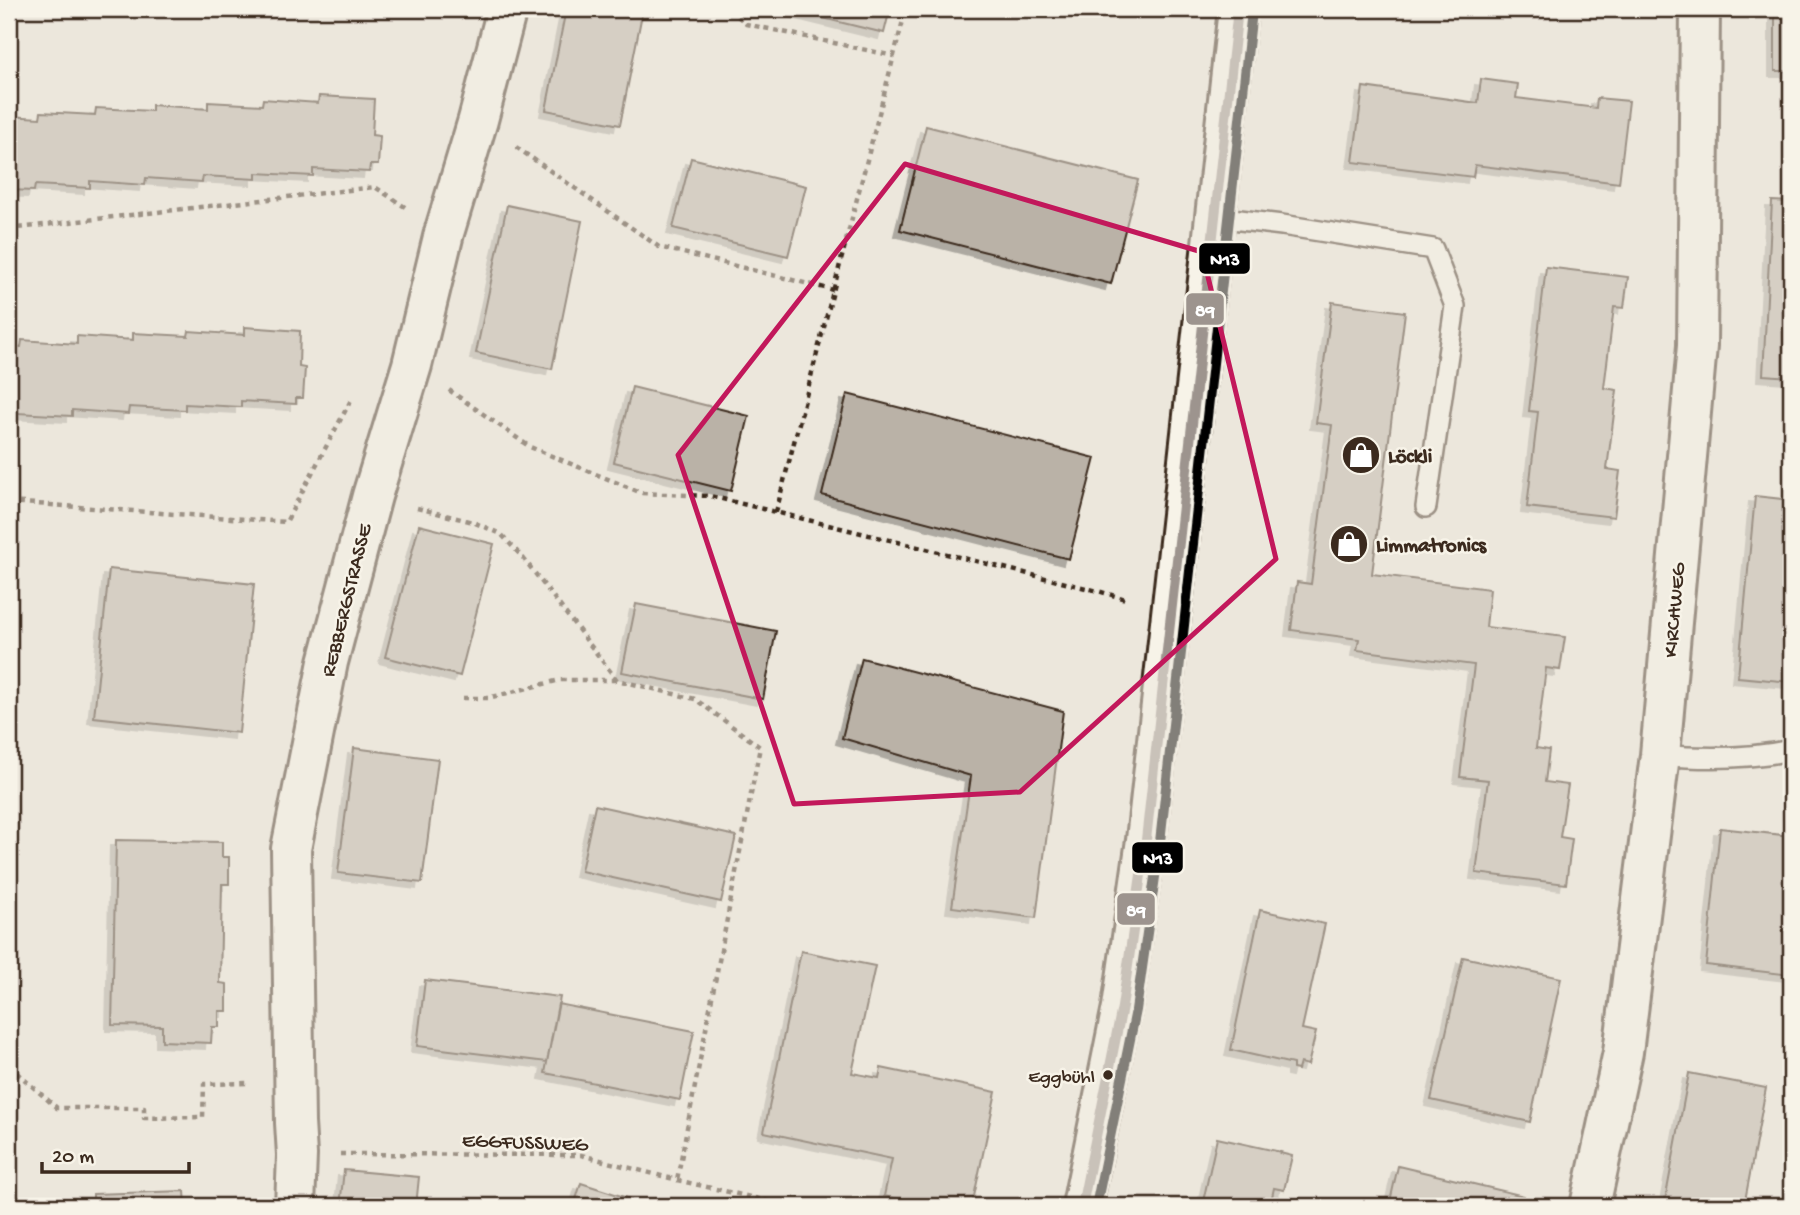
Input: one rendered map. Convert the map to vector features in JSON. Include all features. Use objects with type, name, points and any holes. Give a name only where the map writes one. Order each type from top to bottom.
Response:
[{"type":"street","name":"REBBERGSTRASSE","points":[[295,1206],[297,1155],[291,849],[328,662],[372,496],[412,365],[444,233],[478,120],[507,9]]},
{"type":"street","points":[[1082,1206],[1122,1007],[1146,840],[1238,9]]},
{"type":"street","name":"KIRCHWEG","points":[[1590,1206],[1623,1052],[1660,755],[1697,346],[1700,9]]},
{"type":"lane","points":[[1214,217],[1433,249],[1455,306],[1426,507]]},
{"type":"lane","points":[[1660,755],[1689,758],[1770,755],[1791,750]]},
{"type":"path","points":[[731,9],[746,24],[894,56]]},
{"type":"path","points":[[776,512],[906,9]]},
{"type":"path","points":[[478,120],[659,247],[834,290]]},
{"type":"path","points":[[9,229],[375,187],[444,233]]},
{"type":"path","points":[[412,365],[530,447],[642,493],[710,496],[1132,601]]},
{"type":"path","points":[[9,502],[286,522],[354,394]]},
{"type":"path","points":[[372,496],[473,522],[501,534],[524,559],[617,680]]},
{"type":"path","points":[[463,698],[488,698],[560,680],[617,680],[695,699],[760,747],[677,1180]]},
{"type":"path","points":[[9,1066],[57,1108],[144,1108],[144,1118],[203,1117],[204,1084],[262,1083]]},
{"type":"path","name":"EGGFUSSWEG","points":[[297,1155],[580,1155],[789,1206]]},
{"type":"highlighted area","points":[[905,164],[1202,252],[1276,559],[1020,792],[794,804],[678,455]]},
{"type":"building","points":[[566,9],[643,9],[620,125],[546,110]]},
{"type":"building","points":[[786,9],[890,9],[884,33]]},
{"type":"building","points":[[1775,9],[1791,9],[1791,71],[1775,71]]},
{"type":"building","points":[[1481,79],[1518,84],[1516,98],[1596,108],[1597,98],[1629,101],[1619,183],[1475,165],[1473,177],[1353,162],[1363,87],[1478,103]]},
{"type":"building","points":[[319,96],[374,99],[372,135],[380,136],[378,165],[370,165],[369,172],[313,169],[313,176],[256,173],[256,179],[203,176],[202,182],[146,178],[145,185],[90,181],[90,188],[35,185],[34,191],[9,190],[9,116],[40,118],[41,112],[95,115],[96,108],[152,111],[152,105],[208,109],[208,102],[262,105],[263,99],[318,103]]},
{"type":"building","points":[[926,126],[1138,180],[1111,284],[900,230]]},
{"type":"building","points":[[691,158],[806,186],[788,256],[673,228]]},
{"type":"building","points":[[1772,201],[1791,202],[1791,377],[1763,375]]},
{"type":"building","points":[[507,205],[582,221],[552,369],[476,353]]},
{"type":"building","points":[[1546,267],[1628,277],[1624,308],[1614,307],[1604,388],[1617,390],[1607,469],[1620,471],[1614,517],[1527,507],[1538,412],[1529,411]]},
{"type":"building","points":[[1332,302],[1405,312],[1372,574],[1490,589],[1486,627],[1565,637],[1560,670],[1546,668],[1536,748],[1549,750],[1545,782],[1568,785],[1560,837],[1572,839],[1566,884],[1476,873],[1488,780],[1460,777],[1474,665],[1357,650],[1359,639],[1291,630],[1297,582],[1311,584],[1332,425],[1316,423]]},
{"type":"building","points":[[245,327],[300,331],[299,367],[305,368],[303,398],[296,398],[296,404],[241,401],[241,407],[185,404],[185,410],[129,407],[128,414],[72,410],[72,416],[17,413],[17,419],[9,419],[9,346],[21,347],[22,340],[77,344],[77,336],[133,340],[133,333],[188,336],[189,331],[245,335]]},
{"type":"building","points":[[632,387],[749,416],[731,491],[614,462]]},
{"type":"building","points":[[847,394],[1095,458],[1069,559],[822,495]]},
{"type":"building","points":[[1755,496],[1791,500],[1791,682],[1738,677]]},
{"type":"building","points":[[419,525],[494,544],[460,676],[385,657]]},
{"type":"building","points":[[109,569],[254,584],[239,733],[94,717]]},
{"type":"building","points":[[636,604],[776,631],[763,699],[622,672]]},
{"type":"building","points":[[862,658],[1063,711],[1036,918],[952,907],[971,776],[842,738]]},
{"type":"building","points":[[354,748],[438,759],[422,883],[338,873]]},
{"type":"building","points":[[595,805],[736,836],[721,902],[581,871]]},
{"type":"building","points":[[1720,828],[1791,836],[1791,975],[1706,965]]},
{"type":"building","points":[[116,840],[222,842],[222,857],[229,857],[229,884],[222,884],[220,983],[227,984],[227,1011],[219,1011],[219,1027],[212,1027],[211,1043],[162,1041],[162,1026],[112,1025]]},
{"type":"building","points":[[1260,910],[1325,924],[1302,1029],[1316,1032],[1308,1065],[1300,1063],[1298,1070],[1293,1069],[1293,1064],[1231,1050]]},
{"type":"building","points":[[801,951],[875,966],[852,1073],[879,1078],[881,1068],[996,1092],[972,1206],[930,1206],[884,1196],[892,1159],[764,1132]]},
{"type":"building","points":[[1463,957],[1561,978],[1530,1122],[1431,1100]]},
{"type":"building","points":[[425,980],[560,997],[547,1062],[417,1046]]},
{"type":"building","points":[[558,1004],[694,1031],[680,1100],[545,1073]]},
{"type":"building","points":[[1689,1073],[1766,1088],[1744,1206],[1664,1206]]},
{"type":"building","points":[[1217,1138],[1292,1156],[1284,1190],[1274,1188],[1270,1206],[1202,1206]]},
{"type":"building","points":[[1398,1166],[1524,1196],[1522,1206],[1389,1206]]},
{"type":"building","points":[[344,1170],[419,1177],[416,1206],[340,1206]]},
{"type":"building","points":[[581,1183],[631,1199],[628,1206],[574,1206]]},
{"type":"building","points":[[185,1191],[186,1206],[93,1206],[93,1194]]},
{"type":"transit line","name":"89","points":[[1082,1206],[1122,1007],[1146,840],[1238,9]]},
{"type":"transit line","name":"N13","points":[[1096,1206],[1136,1010],[1160,842],[1252,11]]},
{"type":"place","name":"Löckli","points":[[1361,455]]},
{"type":"place","name":"Limmatronics","points":[[1349,544]]},
{"type":"place","name":"Eggbühl","points":[[1108,1075]]}]
